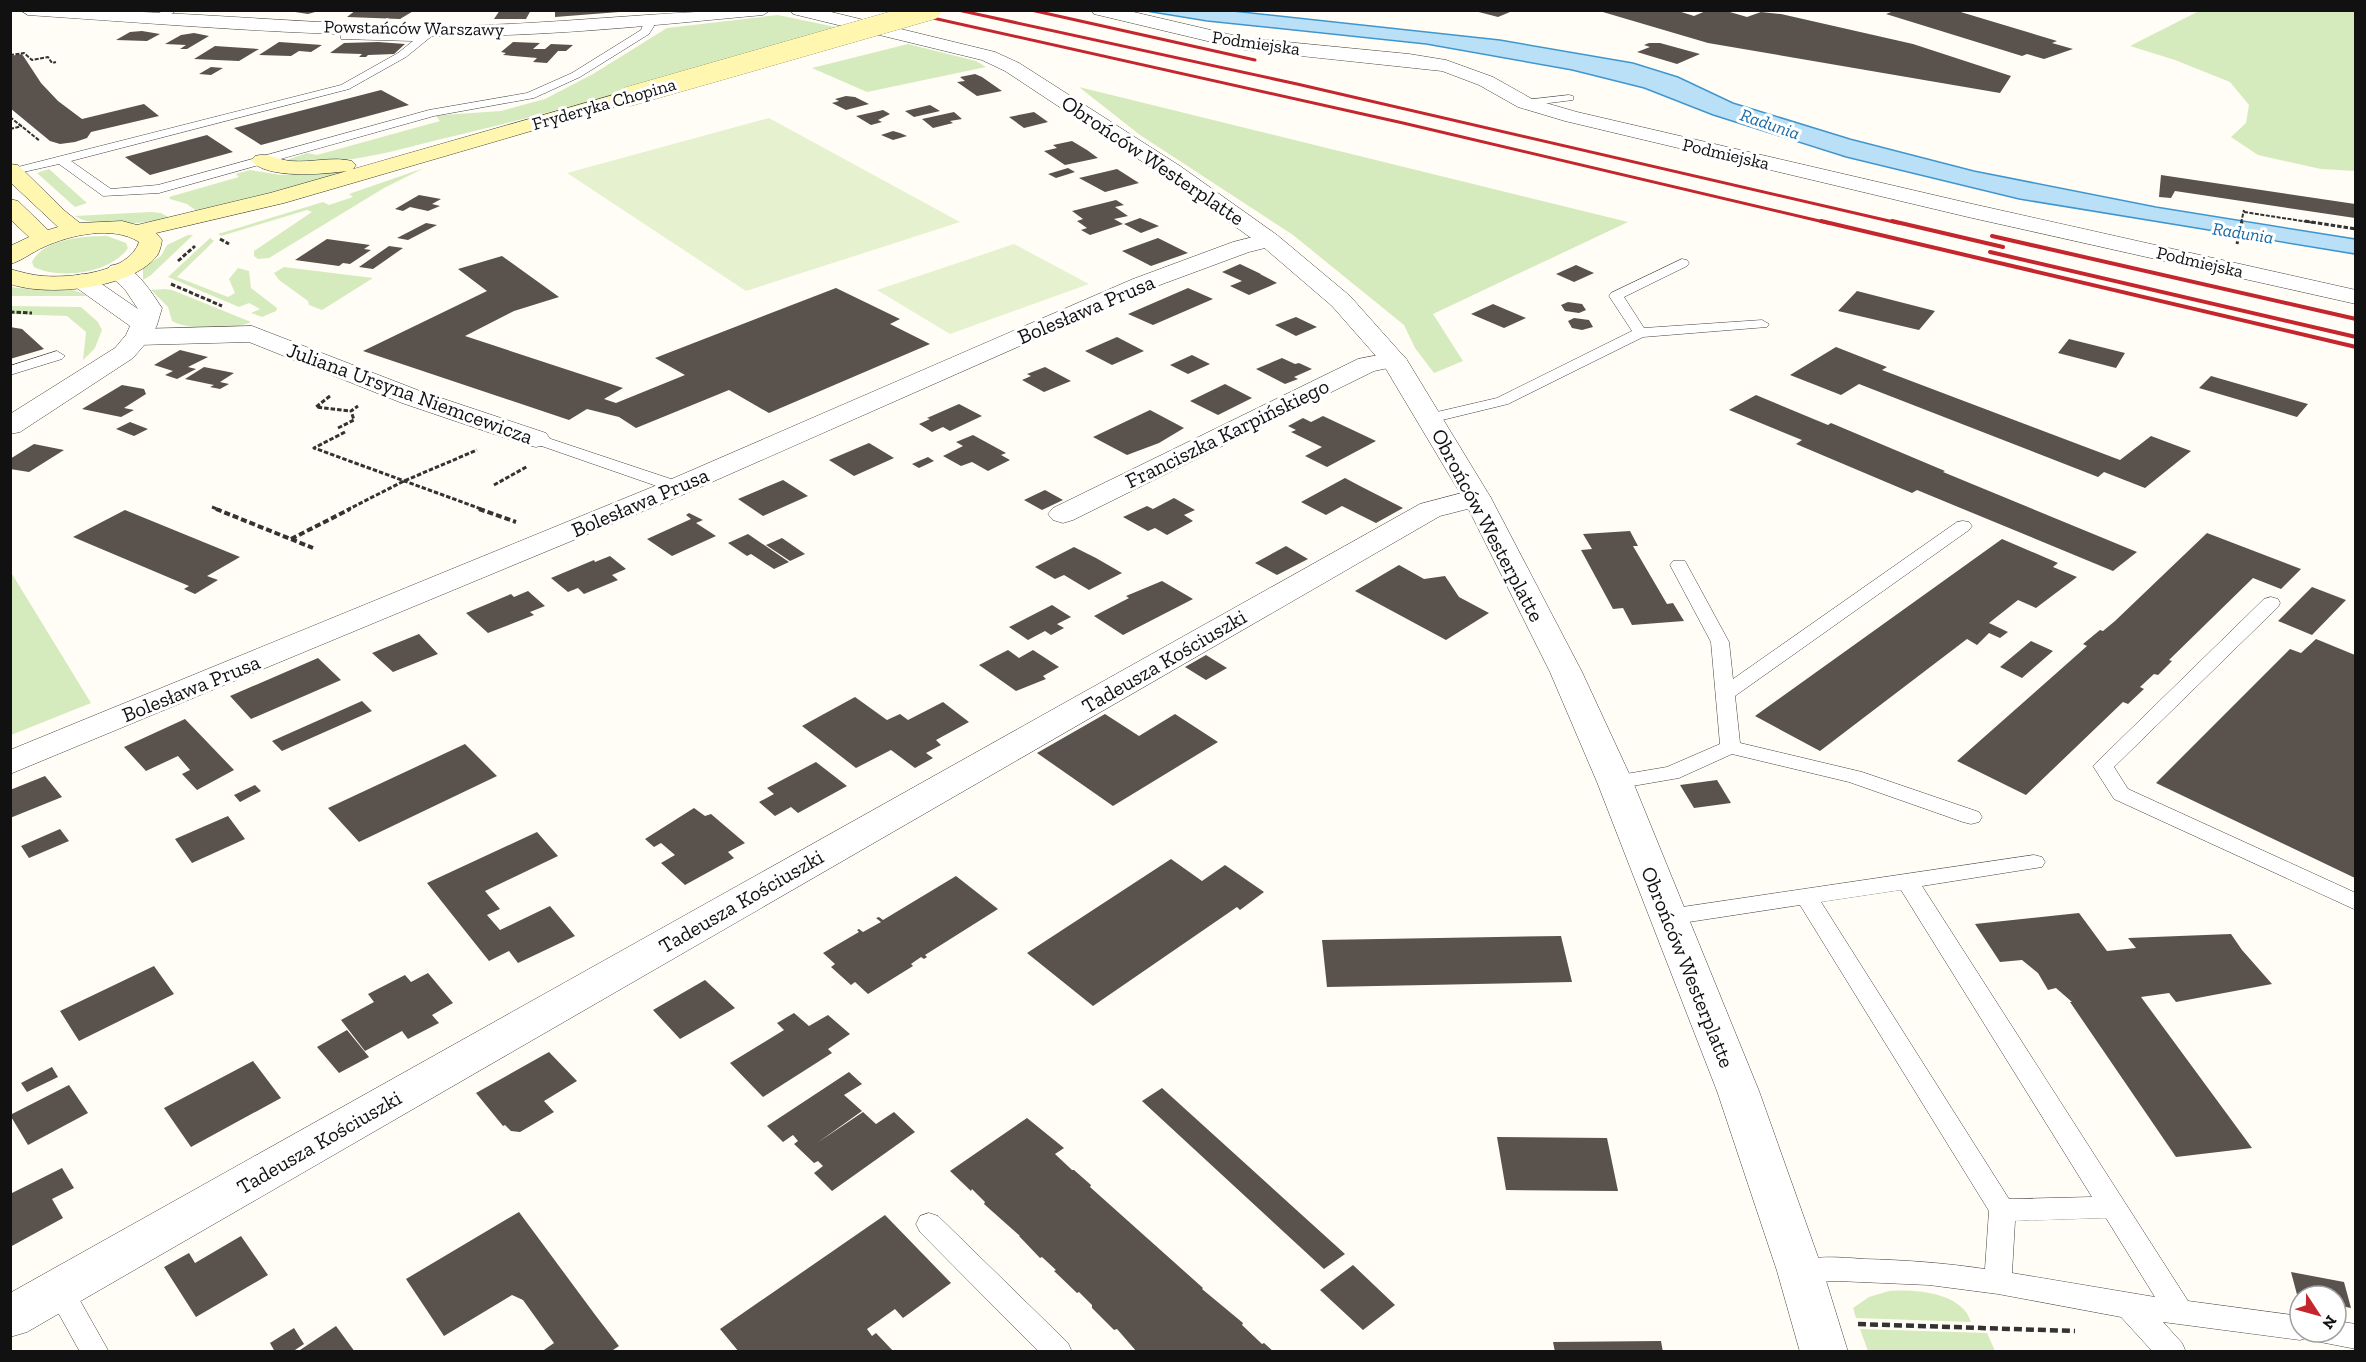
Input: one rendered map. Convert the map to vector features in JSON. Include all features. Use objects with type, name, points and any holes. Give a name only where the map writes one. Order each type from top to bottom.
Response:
[{"type":"main road","name":"Fryderyka Chopina","points":[[144,235],[201,226],[276,198],[931,10]]},
{"type":"main road","points":[[262,160],[281,167],[297,168],[403,162]]},
{"type":"main road","points":[[12,171],[57,216],[76,231]]},
{"type":"main road","points":[[10,206],[44,238]]},
{"type":"main road","points":[[10,257],[44,238],[111,227],[144,235],[152,247],[146,255],[118,271],[82,281],[28,283],[10,276]]},
{"type":"street","name":"Powstańców Warszawy","points":[[28,10],[165,14],[428,35],[648,22],[764,10]]},
{"type":"street","name":"Obrońców Westerplatte","points":[[799,10],[998,60],[1172,171],[1269,240],[1341,301],[1394,360],[1477,498],[1566,672],[1615,782],[1738,1091],[1800,1271],[1837,1338]]},
{"type":"street","name":"Podmiejska","points":[[1100,10],[1245,44],[1440,64],[1472,74],[1525,103],[1572,117],[2355,297]]},
{"type":"street","name":"Bolesława Prusa","points":[[10,763],[677,487],[1141,284],[1269,240]]},
{"type":"street","points":[[10,426],[114,360],[141,331],[150,308],[134,286],[118,271]]},
{"type":"street","points":[[82,281],[141,331]]},
{"type":"street","name":"Juliana Ursyna Niemcewicza","points":[[141,331],[252,334],[389,389],[536,439]]},
{"type":"street","name":"Franciszka Karpińskiego","points":[[1063,514],[1367,364],[1394,360]]},
{"type":"street","name":"Tadeusza Kościuszki","points":[[10,1317],[1430,510],[1477,498]]},
{"type":"lane","points":[[61,160],[108,193],[159,189],[433,113],[513,100],[538,93],[576,75],[645,32],[649,26],[648,22]]},
{"type":"lane","points":[[12,171],[345,87],[402,54],[428,35]]},
{"type":"lane","points":[[1525,103],[1569,98]]},
{"type":"lane","points":[[1640,333],[1616,296],[1682,263]]},
{"type":"lane","points":[[1430,418],[1502,401],[1640,333],[1762,324]]},
{"type":"lane","points":[[10,371],[57,356]]},
{"type":"lane","name":"Juliana Ursyna Niemcewicza","points":[[536,439],[677,487]]},
{"type":"lane","points":[[1725,694],[1963,526]]},
{"type":"lane","points":[[1679,565],[1720,642],[1730,747]]},
{"type":"lane","points":[[2271,603],[2103,766],[2121,794],[2355,902]]},
{"type":"lane","points":[[1615,782],[1672,773],[1730,747],[1855,777],[1971,817]]},
{"type":"lane","points":[[1669,918],[2034,862]]},
{"type":"lane","points":[[1907,881],[2179,1311]]},
{"type":"lane","points":[[1806,897],[2002,1210],[1998,1282]]},
{"type":"lane","points":[[2002,1210],[2113,1207]]},
{"type":"lane","points":[[929,1224],[1058,1352]]},
{"type":"lane","points":[[1800,1271],[1837,1269],[1929,1273],[1998,1282],[2129,1306],[2288,1326]]},
{"type":"lane","points":[[59,1289],[95,1352]]},
{"type":"lane","points":[[2129,1306],[2172,1352]]},
{"type":"path","points":[[10,55],[24,52],[32,60],[48,57],[52,63],[56,62]]},
{"type":"path","points":[[10,117],[49,148],[41,165]]},
{"type":"path","points":[[10,129],[22,126]]},
{"type":"path","points":[[2238,240],[2244,211],[2355,230]]},
{"type":"path","points":[[176,263],[201,240]]},
{"type":"path","points":[[170,284],[224,307]]},
{"type":"path","points":[[10,312],[32,313]]},
{"type":"path","points":[[335,390],[316,407],[351,411]]},
{"type":"path","points":[[345,432],[314,448],[556,537]]},
{"type":"path","points":[[291,539],[404,481],[478,449]]},
{"type":"path","points":[[212,507],[313,548]]},
{"type":"path","points":[[1837,1338],[2085,1331]]},
{"type":"green space","points":[[2199,11],[2355,11],[2355,171],[2321,169],[2258,155],[2231,137],[2246,123],[2249,105],[2230,82],[2175,60],[2130,46]]},
{"type":"green space","points":[[778,15],[845,29],[552,111],[370,156],[327,162],[284,161],[307,153],[317,155],[440,121],[436,116],[501,111],[545,99],[593,74],[667,28]]},
{"type":"green space","points":[[908,44],[976,61],[986,67],[867,92],[812,68]]},
{"type":"green space","points":[[1079,87],[1628,222],[1433,314],[1463,361],[1434,373],[1415,348],[1404,325],[1293,235],[1140,135]]},
{"type":"green space","points":[[769,118],[960,222],[746,291],[567,173]]},
{"type":"green space","points":[[424,168],[384,188],[269,258],[258,259],[254,256],[254,251],[312,212],[307,210],[221,236],[218,234],[323,202],[329,205],[353,197],[349,194]]},
{"type":"green space","points":[[49,169],[87,203],[75,207],[37,173]]},
{"type":"green space","points":[[250,170],[281,175],[352,170],[198,212],[187,204],[169,197],[239,177],[236,174]]},
{"type":"green space","points":[[161,213],[170,218],[149,222],[107,224],[83,220],[75,216]]},
{"type":"green space","points":[[193,235],[143,280],[143,267],[161,256],[167,245]]},
{"type":"green space","points":[[107,236],[126,243],[128,248],[120,257],[98,268],[84,272],[57,273],[34,267],[32,262],[45,248],[65,240]]},
{"type":"green space","points":[[210,238],[214,241],[177,277],[228,297],[235,293],[229,279],[238,268],[249,271],[251,288],[277,308],[276,311],[262,317],[251,313],[260,309],[249,303],[239,307],[168,277]]},
{"type":"green space","points":[[1014,244],[1089,284],[950,334],[877,290]]},
{"type":"green space","points":[[284,267],[373,278],[322,310],[309,305],[308,301],[279,280],[274,273]]},
{"type":"green space","points":[[11,287],[70,290],[87,296],[11,296]]},
{"type":"green space","points":[[165,289],[251,322],[233,327],[200,328],[172,321],[168,307],[151,290]]},
{"type":"green space","points":[[11,306],[81,307],[98,322],[102,330],[95,348],[83,360],[86,332],[67,316],[11,314]]},
{"type":"green space","points":[[12,574],[91,703],[11,735],[10,575]]},
{"type":"green space","points":[[1889,1291],[1924,1292],[1948,1298],[1966,1312],[1971,1322],[1856,1318],[1853,1308],[1869,1297]]},
{"type":"green space","points":[[1860,1329],[1987,1333],[1995,1351],[1868,1351]]},
{"type":"water","name":"Radunia","points":[[1146,11],[1233,11],[1500,40],[1633,63],[1678,77],[1733,103],[1850,139],[1974,171],[2156,207],[2355,239],[2355,254],[2019,199],[1846,157],[1713,115],[1644,88],[1572,70],[1426,44],[1207,21]]},
{"type":"building","points":[[282,10],[322,10],[308,14]]},
{"type":"building","points":[[356,10],[415,10],[400,19],[347,17]]},
{"type":"building","points":[[500,10],[531,10],[526,19],[494,19]]},
{"type":"building","points":[[555,10],[619,10],[619,12],[555,17]]},
{"type":"building","points":[[1471,10],[1504,10],[1510,12],[1498,17]]},
{"type":"building","points":[[1596,10],[1675,10],[1694,16],[1708,10],[1723,10],[1747,17],[1761,12],[1781,14],[1913,44],[2011,76],[2000,93],[1708,43]]},
{"type":"building","points":[[1896,10],[1954,10],[2057,41],[2052,43],[2073,49],[2044,59],[2027,54],[2022,56],[1886,14]]},
{"type":"building","points":[[130,32],[160,34],[147,41],[116,40]]},
{"type":"building","points":[[194,33],[209,36],[187,49],[180,49],[186,45],[165,44],[181,35]]},
{"type":"building","points":[[279,42],[322,45],[311,52],[299,51],[291,56],[259,55]]},
{"type":"building","points":[[513,42],[540,43],[533,49],[545,49],[551,44],[573,45],[566,51],[558,51],[547,63],[533,62],[537,58],[503,55],[506,53],[501,52]]},
{"type":"building","points":[[344,43],[405,44],[394,54],[359,57],[362,54],[330,53]]},
{"type":"building","points":[[1660,43],[1700,54],[1677,64],[1637,52],[1650,47],[1644,45]]},
{"type":"building","points":[[215,46],[259,49],[239,61],[194,59]]},
{"type":"building","points":[[22,54],[41,83],[58,101],[82,119],[144,104],[159,116],[91,132],[87,138],[75,142],[60,144],[50,141],[10,108],[10,56]]},
{"type":"building","points":[[211,67],[223,68],[211,75],[199,74]]},
{"type":"building","points":[[975,74],[1002,91],[977,96],[957,82],[965,81],[960,77]]},
{"type":"building","points":[[381,90],[409,105],[261,145],[234,128]]},
{"type":"building","points":[[846,96],[855,97],[869,104],[846,110],[832,103],[839,101],[835,99]]},
{"type":"building","points":[[930,105],[940,111],[914,117],[905,111]]},
{"type":"building","points":[[883,110],[890,114],[878,120],[882,122],[871,125],[856,116]]},
{"type":"building","points":[[954,112],[962,119],[933,128],[922,119]]},
{"type":"building","points":[[1034,112],[1048,122],[1024,128],[1009,117]]},
{"type":"building","points":[[893,131],[907,136],[893,140],[881,135]]},
{"type":"building","points":[[207,135],[233,152],[150,175],[125,157]]},
{"type":"building","points":[[1072,141],[1098,158],[1065,165],[1044,151],[1057,148],[1053,145]]},
{"type":"building","points":[[1068,168],[1075,172],[1056,178],[1048,174]]},
{"type":"building","points":[[1117,169],[1139,183],[1105,192],[1079,178]]},
{"type":"building","points":[[2161,175],[2355,204],[2355,218],[2175,191],[2171,198],[2159,197]]},
{"type":"building","points":[[419,195],[441,199],[432,204],[440,206],[428,211],[410,207],[403,211],[395,209]]},
{"type":"building","points":[[1116,200],[1124,205],[1115,207],[1128,216],[1114,219],[1123,224],[1090,235],[1081,230],[1087,228],[1077,221],[1083,219],[1072,211]]},
{"type":"building","points":[[1140,218],[1159,226],[1141,233],[1124,224]]},
{"type":"building","points":[[426,223],[437,225],[408,240],[397,238]]},
{"type":"building","points":[[1158,238],[1188,253],[1151,266],[1122,251]]},
{"type":"building","points":[[327,239],[370,245],[364,249],[371,250],[350,264],[343,263],[339,266],[295,260]]},
{"type":"building","points":[[389,246],[403,248],[373,269],[359,267]]},
{"type":"building","points":[[502,256],[559,297],[514,311],[465,336],[623,388],[604,399],[616,403],[685,375],[655,358],[836,288],[900,319],[890,324],[930,344],[769,413],[729,390],[636,428],[619,417],[587,409],[569,420],[363,351],[487,291],[458,269]]},
{"type":"building","points":[[1240,264],[1277,283],[1249,295],[1230,286],[1242,281],[1222,272]]},
{"type":"building","points":[[1576,265],[1594,273],[1574,282],[1556,274]]},
{"type":"building","points":[[1188,288],[1213,299],[1153,325],[1128,314]]},
{"type":"building","points":[[1857,291],[1935,311],[1919,330],[1838,311]]},
{"type":"building","points":[[1568,302],[1582,304],[1586,310],[1579,313],[1565,311],[1561,305]]},
{"type":"building","points":[[1493,304],[1526,318],[1504,328],[1471,314]]},
{"type":"building","points":[[1296,317],[1317,327],[1296,336],[1275,325]]},
{"type":"building","points":[[1574,318],[1589,320],[1593,327],[1582,330],[1572,328],[1568,321]]},
{"type":"building","points":[[10,327],[22,329],[44,349],[10,359]]},
{"type":"building","points":[[1117,337],[1144,351],[1112,365],[1085,351]]},
{"type":"building","points":[[2069,339],[2125,353],[2116,368],[2058,353]]},
{"type":"building","points":[[1836,347],[1887,367],[1882,370],[2120,460],[2151,436],[2191,451],[2145,488],[2104,472],[2098,477],[1859,384],[1841,395],[1790,375]]},
{"type":"building","points":[[180,350],[208,357],[188,367],[196,369],[177,379],[165,375],[173,371],[154,365]]},
{"type":"building","points":[[1192,355],[1210,364],[1188,374],[1170,365]]},
{"type":"building","points":[[1282,358],[1312,369],[1294,377],[1298,379],[1285,384],[1256,369]]},
{"type":"building","points":[[204,367],[234,373],[220,382],[229,384],[220,389],[210,387],[214,385],[185,379]]},
{"type":"building","points":[[1045,367],[1071,381],[1044,392],[1022,380],[1031,376],[1027,374]]},
{"type":"building","points":[[2211,376],[2308,404],[2297,417],[2199,388]]},
{"type":"building","points":[[1225,384],[1252,398],[1218,415],[1190,401]]},
{"type":"building","points":[[122,385],[144,389],[146,394],[124,408],[134,410],[121,417],[82,409]]},
{"type":"building","points":[[1756,395],[1828,425],[1831,423],[2137,552],[2113,571],[1917,490],[1912,493],[1796,444],[1802,440],[1729,410]]},
{"type":"building","points":[[959,404],[982,416],[950,431],[943,427],[932,432],[919,424],[930,419],[927,418]]},
{"type":"building","points":[[1150,410],[1184,428],[1159,443],[1127,455],[1093,437]]},
{"type":"building","points":[[1323,416],[1376,441],[1327,467],[1305,456],[1322,447],[1291,432],[1296,430],[1288,426],[1303,418],[1311,422]]},
{"type":"building","points":[[130,422],[148,429],[134,436],[116,429]]},
{"type":"building","points":[[973,435],[1006,453],[1001,455],[1010,460],[988,471],[972,462],[961,466],[943,456],[963,446],[956,442]]},
{"type":"building","points":[[869,443],[894,458],[854,476],[829,460]]},
{"type":"building","points":[[34,444],[64,450],[29,472],[10,469],[10,459]]},
{"type":"building","points":[[928,457],[934,461],[919,468],[912,464]]},
{"type":"building","points":[[1345,478],[1403,508],[1376,523],[1342,506],[1326,515],[1301,502]]},
{"type":"building","points":[[783,480],[808,496],[763,516],[738,499]]},
{"type":"building","points":[[1045,490],[1063,500],[1042,510],[1024,500]]},
{"type":"building","points":[[1174,498],[1195,510],[1184,515],[1193,521],[1167,535],[1155,528],[1148,531],[1123,517],[1147,506],[1153,509]]},
{"type":"building","points":[[125,510],[240,557],[207,576],[218,580],[195,594],[184,589],[189,586],[73,537]]},
{"type":"building","points":[[689,513],[703,520],[696,523],[716,536],[672,556],[647,539],[691,519],[686,515]]},
{"type":"building","points":[[1630,531],[1638,546],[1633,546],[1667,604],[1673,603],[1684,621],[1632,625],[1623,608],[1613,609],[1581,550],[1592,549],[1583,534]]},
{"type":"building","points":[[2207,533],[2301,569],[2281,589],[2253,578],[2169,660],[2172,661],[2158,675],[2154,674],[2140,687],[2144,689],[2128,704],[2123,702],[2026,795],[1957,761],[2087,646],[2083,644],[2115,621]]},
{"type":"building","points":[[748,534],[789,562],[774,569],[751,554],[747,556],[728,543]]},
{"type":"building","points":[[782,538],[805,554],[790,561],[766,545]]},
{"type":"building","points":[[2002,539],[2058,563],[2053,567],[2077,577],[2036,608],[2018,600],[1989,623],[2008,632],[2000,638],[1989,633],[1977,645],[1967,639],[1820,751],[1755,716]]},
{"type":"building","points":[[1286,546],[1308,559],[1277,575],[1255,563]]},
{"type":"building","points":[[1074,547],[1122,573],[1089,590],[1064,575],[1055,579],[1035,567]]},
{"type":"building","points":[[610,556],[626,569],[612,575],[618,580],[584,594],[578,588],[568,592],[551,578],[594,560],[595,562]]},
{"type":"building","points":[[1399,565],[1424,579],[1445,576],[1459,597],[1489,613],[1446,640],[1355,591]]},
{"type":"building","points":[[1162,581],[1193,599],[1123,635],[1094,616],[1129,598],[1126,596]]},
{"type":"building","points":[[2312,587],[2346,600],[2312,635],[2278,621]]},
{"type":"building","points":[[528,591],[545,606],[530,612],[534,615],[488,633],[466,613],[511,594],[514,597]]},
{"type":"building","points":[[1052,605],[1071,617],[1057,624],[1064,628],[1051,635],[1045,631],[1028,640],[1009,627]]},
{"type":"building","points":[[419,634],[438,654],[393,672],[372,653]]},
{"type":"building","points":[[2316,639],[2355,655],[2355,878],[2156,783],[2290,649],[2301,653]]},
{"type":"building","points":[[2031,641],[2053,651],[2022,678],[2000,667]]},
{"type":"building","points":[[1008,650],[1019,658],[1033,650],[1059,667],[1043,676],[1046,679],[1016,691],[979,665]]},
{"type":"building","points":[[1206,655],[1227,668],[1206,680],[1185,667]]},
{"type":"building","points":[[318,658],[341,680],[251,719],[230,696]]},
{"type":"building","points":[[855,697],[887,720],[900,714],[908,720],[943,702],[969,722],[936,740],[941,745],[926,753],[933,758],[915,768],[891,750],[856,768],[802,726]]},
{"type":"building","points":[[362,701],[372,711],[282,751],[272,741]]},
{"type":"building","points":[[1105,714],[1139,736],[1175,714],[1218,742],[1113,806],[1037,753]]},
{"type":"building","points":[[185,719],[234,770],[197,790],[182,774],[190,770],[178,756],[146,771],[124,747]]},
{"type":"building","points":[[465,744],[497,776],[359,842],[328,808]]},
{"type":"building","points":[[816,762],[847,786],[798,813],[791,807],[775,816],[759,802],[774,794],[767,788]]},
{"type":"building","points":[[45,776],[62,797],[10,818],[10,790]]},
{"type":"building","points":[[1717,780],[1731,803],[1694,808],[1680,785]]},
{"type":"building","points":[[255,785],[261,791],[240,802],[234,795]]},
{"type":"building","points":[[694,808],[705,816],[711,814],[745,843],[728,852],[734,858],[685,885],[661,863],[675,855],[661,843],[654,847],[645,839]]},
{"type":"building","points":[[228,816],[245,839],[192,863],[175,839]]},
{"type":"building","points":[[60,829],[69,841],[29,858],[21,846]]},
{"type":"building","points":[[537,832],[558,856],[485,891],[500,909],[487,915],[500,930],[550,906],[575,936],[518,963],[509,951],[489,961],[427,883]]},
{"type":"building","points":[[1171,859],[1202,881],[1225,865],[1264,892],[1240,910],[1237,907],[1093,1006],[1027,953]]},
{"type":"building","points":[[956,876],[998,909],[925,955],[927,957],[924,959],[921,957],[911,964],[913,966],[868,994],[855,982],[851,985],[831,967],[835,964],[823,953],[859,932],[857,930],[863,932],[881,922],[876,918],[883,920]]},
{"type":"building","points":[[2079,913],[2107,951],[2136,948],[2128,938],[2231,934],[2272,984],[2176,1002],[2169,993],[2141,997],[2252,1148],[2176,1157],[2070,1002],[2072,1002],[2056,988],[2048,990],[2038,973],[2022,960],[2000,962],[1975,924]]},
{"type":"building","points":[[1561,936],[1572,982],[1327,987],[1322,940]]},
{"type":"building","points":[[154,966],[174,994],[79,1041],[60,1011]]},
{"type":"building","points":[[428,973],[453,1003],[432,1015],[439,1023],[408,1039],[402,1031],[365,1051],[341,1020],[374,1002],[368,994],[405,975],[411,982]]},
{"type":"building","points":[[705,980],[735,1008],[680,1039],[653,1010]]},
{"type":"building","points":[[794,1013],[809,1026],[828,1015],[850,1034],[828,1049],[832,1053],[763,1097],[730,1063],[784,1030],[777,1023]]},
{"type":"building","points":[[347,1030],[369,1057],[339,1073],[317,1047]]},
{"type":"building","points":[[549,1052],[577,1081],[544,1101],[554,1112],[520,1132],[511,1131],[505,1125],[503,1126],[476,1093]]},
{"type":"building","points":[[253,1061],[281,1098],[191,1147],[164,1108]]},
{"type":"building","points":[[52,1067],[58,1077],[27,1092],[21,1083]]},
{"type":"building","points":[[849,1072],[862,1084],[844,1095],[862,1111],[817,1143],[863,1112],[876,1124],[894,1112],[915,1132],[832,1191],[814,1173],[823,1166],[818,1161],[814,1163],[794,1144],[798,1141],[793,1135],[783,1142],[767,1126]]},
{"type":"building","points":[[69,1085],[88,1113],[28,1145],[10,1115]]},
{"type":"building","points":[[1162,1088],[1345,1254],[1324,1269],[1142,1101]]},
{"type":"building","points":[[1027,1118],[1064,1148],[1055,1154],[1202,1289],[1243,1323],[1242,1325],[1262,1344],[1264,1343],[1274,1352],[1137,1352],[1079,1292],[1077,1293],[1054,1271],[1056,1270],[1042,1257],[1040,1258],[1020,1236],[984,1204],[985,1202],[972,1189],[971,1191],[950,1171]]},
{"type":"building","points":[[1497,1137],[1607,1138],[1618,1191],[1506,1190]]},
{"type":"building","points":[[62,1168],[74,1188],[52,1199],[63,1218],[10,1247],[10,1194]]},
{"type":"building","points":[[519,1212],[619,1346],[610,1352],[541,1352],[554,1343],[523,1300],[512,1295],[444,1336],[406,1279]]},
{"type":"building","points":[[885,1215],[951,1283],[903,1318],[895,1309],[867,1329],[872,1336],[876,1333],[894,1352],[739,1352],[720,1329]]},
{"type":"building","points":[[241,1236],[268,1275],[196,1317],[164,1267],[189,1253],[195,1263]]},
{"type":"building","points":[[1353,1265],[1395,1305],[1363,1330],[1320,1290]]},
{"type":"building","points":[[2291,1272],[2344,1282],[2345,1284],[2294,1284]]},
{"type":"building","points":[[336,1326],[355,1352],[297,1352]]},
{"type":"building","points":[[294,1328],[304,1344],[292,1352],[275,1352],[270,1343]]},
{"type":"building","points":[[1661,1341],[1663,1352],[1555,1352],[1553,1342]]},
{"type":"railway","points":[[897,10],[1403,123],[1828,223]]},
{"type":"railway","points":[[958,10],[1297,84],[1898,223]]},
{"type":"railway","points":[[1031,10],[1255,60]]},
{"type":"railway","points":[[1821,221],[2356,347]]},
{"type":"railway","points":[[1892,221],[2003,247]]},
{"type":"railway","points":[[1992,236],[2356,319]]},
{"type":"railway","points":[[1990,252],[2356,337]]}]
